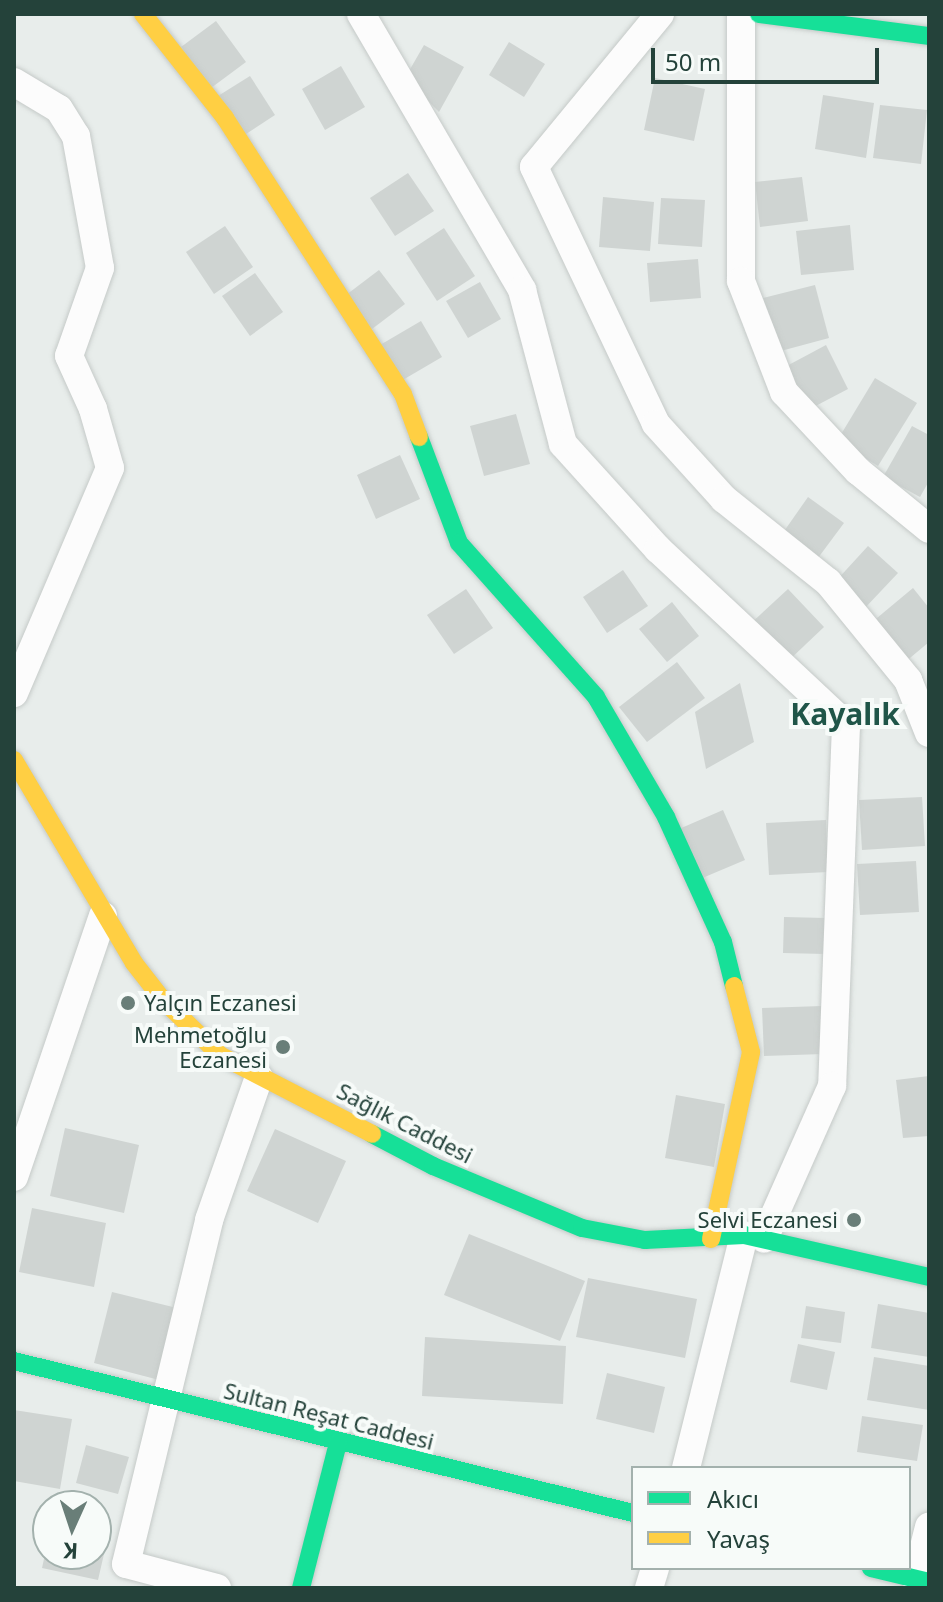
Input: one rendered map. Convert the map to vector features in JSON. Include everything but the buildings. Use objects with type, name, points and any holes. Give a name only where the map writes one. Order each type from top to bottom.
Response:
[{"type":"street","points":[[143,14],[225,118],[403,394],[459,543],[596,697],[666,817],[723,942],[751,1052],[711,1239]]},
{"type":"street","points":[[361,14],[522,290],[563,444],[658,549],[846,725],[832,1086],[754,1237],[687,1466]]},
{"type":"street","points":[[660,14],[534,167],[656,424],[724,499],[828,582],[908,680],[929,733]]},
{"type":"street","points":[[741,14],[741,281],[784,392],[858,471],[929,529]]},
{"type":"street","points":[[759,14],[929,36]]},
{"type":"street","points":[[14,82],[59,109],[76,136],[100,268],[69,356],[93,409],[110,468],[14,693]]},
{"type":"street","name":"Sağlık Caddesi","points":[[14,760],[103,916],[162,999],[221,1056],[534,1212],[582,1228],[645,1240],[754,1237],[929,1277]]},
{"type":"street","points":[[14,1177],[103,916]]},
{"type":"street","points":[[217,1588],[126,1564],[168,1401],[209,1220],[259,1077]]},
{"type":"street","name":"Sultan Reşat Caddesi","points":[[14,1361],[631,1513]]},
{"type":"street","points":[[301,1588],[338,1443]]},
{"type":"street","points":[[880,1570],[923,1580],[929,1527]]},
{"type":"traffic: fast","points":[[759,14],[929,36]]},
{"type":"traffic: fast","points":[[419,437],[459,543],[596,697],[666,817],[723,942],[734,986]]},
{"type":"traffic: fast","points":[[372,1134],[433,1166],[582,1228],[645,1240],[744,1235],[929,1277]]},
{"type":"traffic: fast","points":[[14,1361],[631,1513]]},
{"type":"traffic: fast","points":[[301,1588],[338,1443]]},
{"type":"traffic: fast","points":[[879,1570],[929,1582]]},
{"type":"traffic: slow","points":[[143,14],[225,118],[403,394],[419,437]]},
{"type":"traffic: slow","points":[[14,760],[134,963],[162,999],[221,1056],[372,1134]]},
{"type":"traffic: slow","points":[[711,1239],[751,1052],[734,986]]},
{"type":"place","name":"Yalçın Eczanesi","points":[[128,1003]]},
{"type":"place","name":"Mehmetoğlu Eczanesi","points":[[283,1047]]},
{"type":"place","name":"Selvi Eczanesi","points":[[854,1220]]},
{"type":"district","name":"Kayalık","points":[[845,714]]}]
